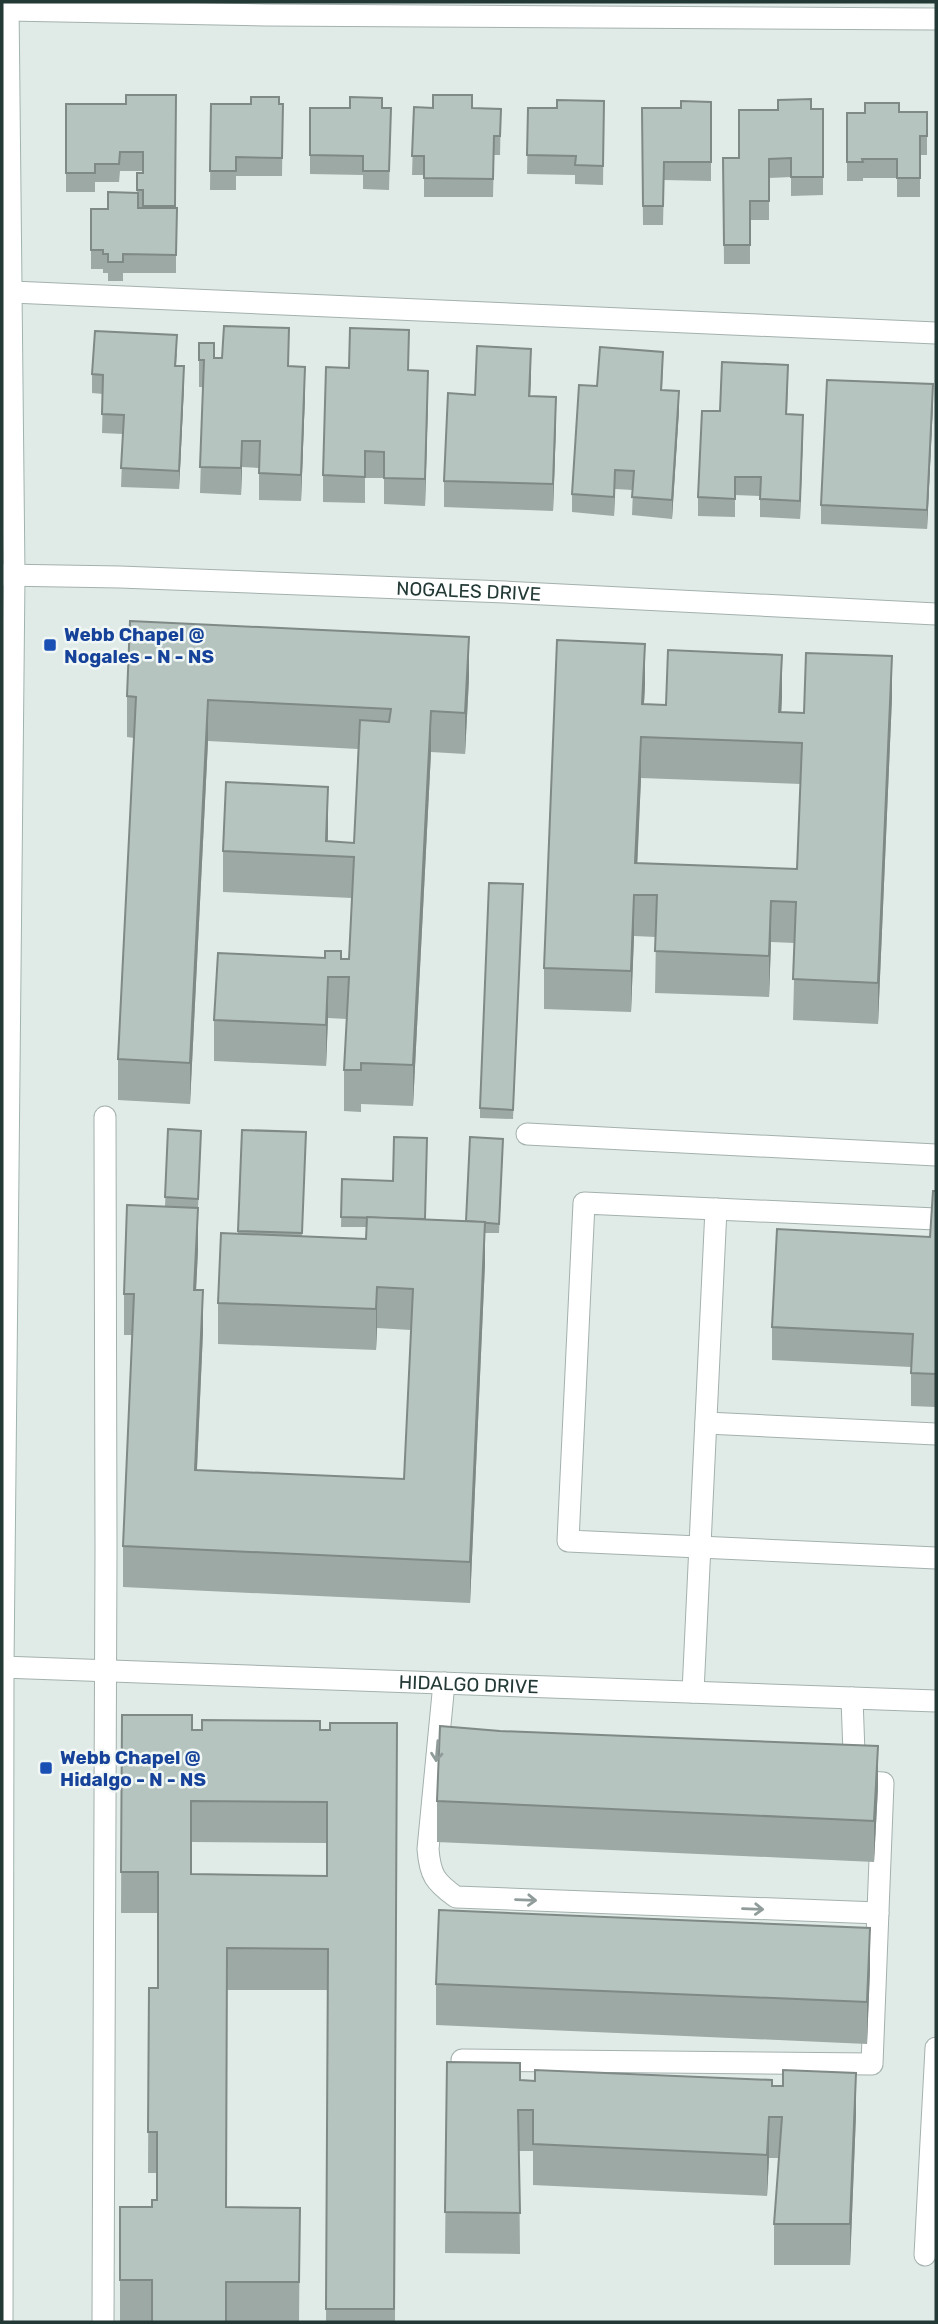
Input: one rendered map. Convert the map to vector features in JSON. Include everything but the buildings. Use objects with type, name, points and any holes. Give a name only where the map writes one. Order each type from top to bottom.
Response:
[{"type":"street","points":[[2,2322],[5,1149],[12,292],[6,7],[266,8],[936,19]]},
{"type":"street","points":[[12,292],[936,333]]},
{"type":"street","name":"NOGALES DRIVE","points":[[8,575],[491,592],[936,614]]},
{"type":"street","points":[[103,2322],[105,1118]]},
{"type":"street","points":[[527,1134],[936,1155]]},
{"type":"street","points":[[936,1219],[584,1203],[568,1541],[936,1558]]},
{"type":"street","points":[[693,1692],[716,1209]]},
{"type":"street","points":[[706,1423],[936,1434]]},
{"type":"street","name":"HIDALGO DRIVE","points":[[3,1667],[936,1701]]},
{"type":"street","points":[[444,1683],[428,1849],[430,1870],[439,1885],[456,1897],[878,1913]]},
{"type":"street","points":[[462,2060],[872,2064],[883,1783],[855,1781],[852,1698]]},
{"type":"street","points":[[925,2255],[936,2048]]},
{"type":"place","name":"Webb Chapel @ Nogales - N - NS","points":[[50,645]]},
{"type":"place","name":"Webb Chapel @ Hidalgo - N - NS","points":[[46,1768]]}]
